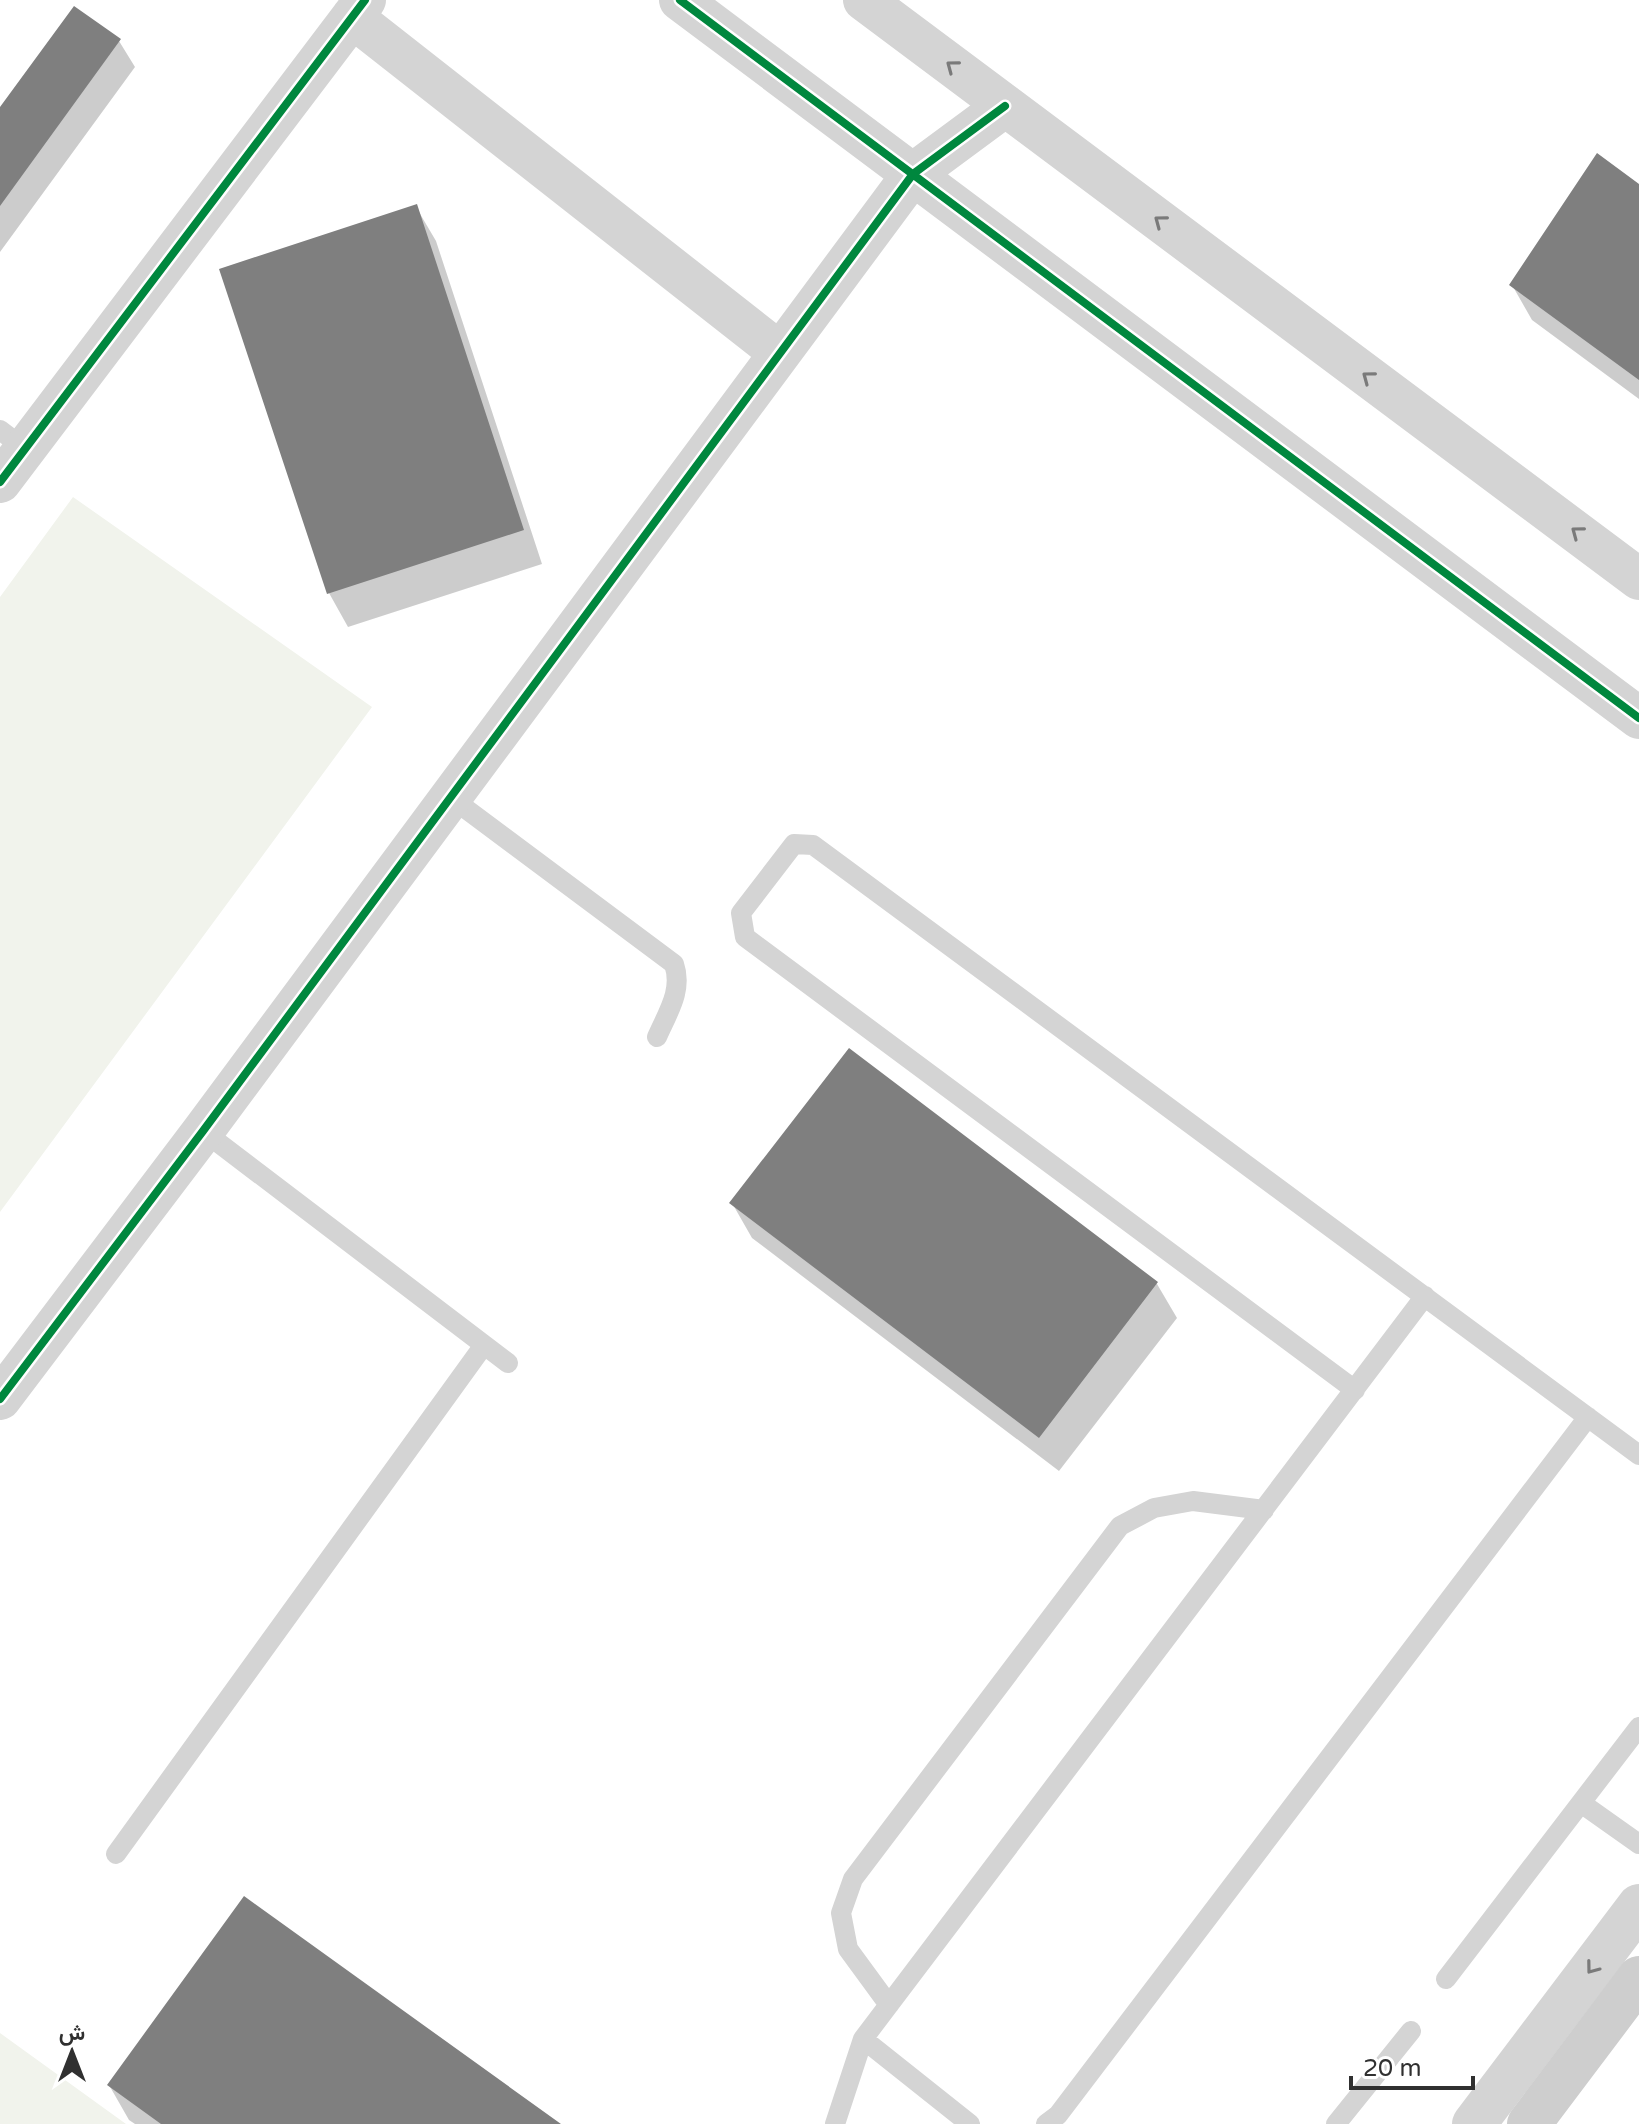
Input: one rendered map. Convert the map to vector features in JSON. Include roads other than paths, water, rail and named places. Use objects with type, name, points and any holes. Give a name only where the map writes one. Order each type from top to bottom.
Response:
[{"type":"main road","points":[[1529,2124],[1639,1978]]},
{"type":"street","points":[[680,0],[1639,718]]},
{"type":"street","points":[[864,0],[1639,579]]},
{"type":"street","points":[[0,482],[12,440],[359,8],[779,352]]},
{"type":"street","points":[[0,1399],[203,1131],[913,174],[1005,106]]},
{"type":"street","points":[[1474,2124],[1639,1906]]},
{"type":"lane","points":[[450,797],[674,964],[679,978],[677,990],[657,1037]]},
{"type":"lane","points":[[1355,1390],[745,937],[741,913],[794,844],[813,845],[1639,1455]]},
{"type":"lane","points":[[203,1131],[508,1363]]},
{"type":"lane","points":[[835,2124],[863,2039],[1425,1296]]},
{"type":"lane","points":[[116,1854],[484,1345]]},
{"type":"lane","points":[[1046,2124],[1058,2115],[1588,1417]]},
{"type":"lane","points":[[889,2005],[848,1949],[841,1913],[853,1879],[872,1853],[1120,1526],[1154,1508],[1193,1501],[1264,1510]]},
{"type":"lane","points":[[1446,1979],[1639,1727]]},
{"type":"lane","points":[[1581,1803],[1639,1844]]},
{"type":"lane","points":[[1336,2124],[1411,2031]]},
{"type":"lane","points":[[863,2039],[970,2124]]}]
